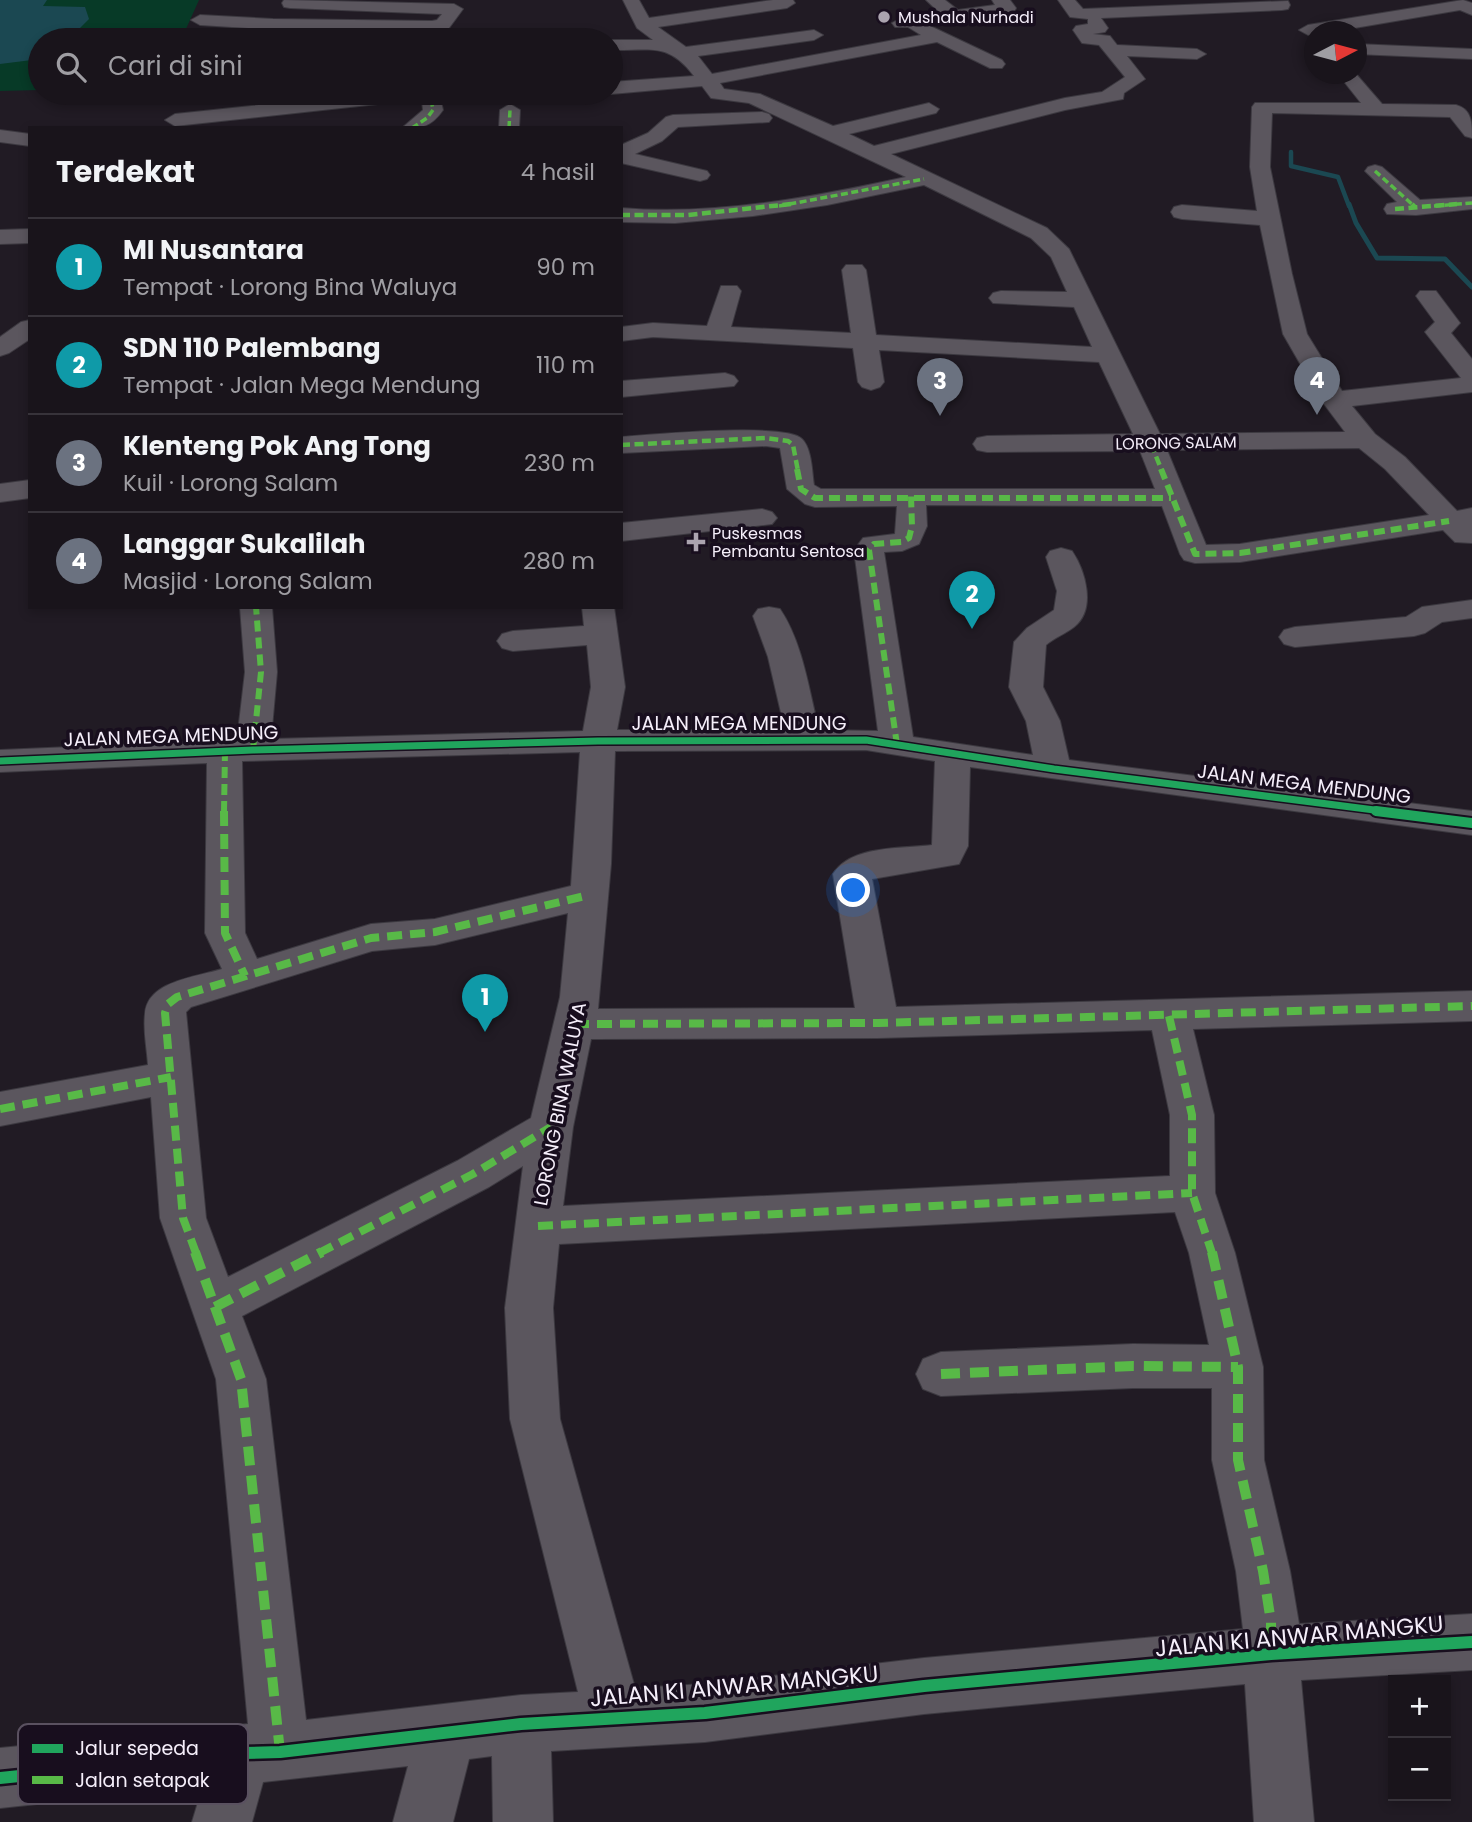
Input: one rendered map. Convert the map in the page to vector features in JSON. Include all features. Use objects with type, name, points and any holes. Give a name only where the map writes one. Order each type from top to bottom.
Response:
[{"type":"street","points":[[631,0],[643,24],[677,49],[719,94],[744,97],[799,117],[1047,239],[1061,254],[1151,444],[1195,554],[1240,553],[1461,519]]},
{"type":"street","points":[[934,0],[955,16]]},
{"type":"street","points":[[880,26],[1008,8],[1000,0]]},
{"type":"street","points":[[1066,0],[1076,13],[1295,18],[1431,11],[1467,5]]},
{"type":"street","points":[[1404,0],[1431,11]]},
{"type":"street","points":[[200,20],[265,23],[432,26],[443,24],[454,10],[446,7],[293,2],[265,23],[260,28]]},
{"type":"street","points":[[643,24],[726,6],[799,3]]},
{"type":"street","points":[[1031,124],[1119,95],[1136,79],[1115,50],[1104,40],[1088,39],[1082,30],[1099,27],[1089,14]]},
{"type":"street","points":[[910,22],[996,64],[968,71]]},
{"type":"street","points":[[623,46],[677,49],[832,33]]},
{"type":"street","points":[[623,87],[708,80],[936,37]]},
{"type":"street","points":[[1367,49],[1472,54]]},
{"type":"street","points":[[1115,50],[1197,54]]},
{"type":"street","points":[[1355,84],[1376,109]]},
{"type":"street","points":[[744,97],[784,85]]},
{"type":"street","points":[[873,152],[1065,104],[1119,95]]},
{"type":"street","points":[[172,124],[192,105]]},
{"type":"street","points":[[172,124],[323,105]]},
{"type":"street","points":[[415,126],[427,118],[433,110],[431,105]]},
{"type":"street","points":[[1472,132],[1464,111],[1262,107],[1260,167],[1295,334],[1334,400],[1365,440],[1461,519],[1472,542]]},
{"type":"street","points":[[831,132],[929,109]]},
{"type":"street","points":[[623,154],[655,136],[673,121],[799,117]]},
{"type":"street","points":[[0,136],[28,139]]},
{"type":"street","points":[[623,156],[700,175]]},
{"type":"street","points":[[1375,171],[1406,209],[1472,203]]},
{"type":"street","points":[[623,215],[680,217],[839,199],[924,178]]},
{"type":"street","points":[[1182,212],[1269,219]]},
{"type":"street","points":[[854,270],[871,382]]},
{"type":"street","points":[[717,333],[729,291]]},
{"type":"street","points":[[1427,296],[1448,323],[1437,332],[1472,375]]},
{"type":"street","points":[[1001,298],[1083,300]]},
{"type":"street","points":[[0,348],[28,328]]},
{"type":"street","points":[[623,334],[653,330],[1109,355]]},
{"type":"street","points":[[623,389],[725,382]]},
{"type":"street","points":[[1334,400],[1472,384]]},
{"type":"street","points":[[623,445],[776,439],[793,445],[801,489],[810,497],[833,500],[911,496],[1171,498]]},
{"type":"street","name":"LORONG SALAM","points":[[987,444],[1365,440]]},
{"type":"street","points":[[0,493],[28,489]]},
{"type":"street","points":[[897,745],[869,550],[874,544],[899,543],[909,538],[912,526],[911,496]]},
{"type":"street","points":[[623,532],[762,518]]},
{"type":"street","points":[[1054,769],[1043,721],[1026,687],[1030,642],[1065,619],[1070,610],[1072,591],[1061,557]]},
{"type":"street","name":"JALAN MEGA MENDUNG","points":[[239,750],[261,672],[257,609]]},
{"type":"street","points":[[1294,637],[1414,626],[1433,614],[1472,610]]},
{"type":"street","points":[[769,616],[784,657],[804,740]]},
{"type":"street","points":[[513,641],[600,620]]},
{"type":"street","name":"LORONG BINA WALUYA","points":[[600,620],[608,687],[597,741],[589,895],[580,997],[551,1127],[529,1308],[535,1419],[614,1718]]},
{"type":"street","name":"JALAN MEGA MENDUNG","points":[[0,761],[239,750],[597,741],[866,740],[1054,769],[1472,823]]},
{"type":"street","points":[[239,750],[223,893],[225,933],[245,976]]},
{"type":"street","points":[[878,1023],[852,874],[864,866],[946,855],[950,846],[954,752]]},
{"type":"street","points":[[248,1776],[261,1753],[241,1379],[183,1218],[164,1013],[168,1004],[177,997],[371,939],[435,932],[589,895]]},
{"type":"street","points":[[574,1024],[878,1023],[1472,1006]]},
{"type":"street","points":[[1169,1016],[1192,1115],[1192,1193],[1212,1253],[1238,1367],[1238,1460],[1264,1571],[1271,1622],[1284,1822]]},
{"type":"street","points":[[0,1109],[171,1077]]},
{"type":"street","points":[[215,1307],[473,1174],[551,1127]]},
{"type":"street","points":[[538,1226],[1192,1193]]},
{"type":"street","points":[[941,1374],[1133,1366],[1238,1367]]},
{"type":"street","name":"JALAN KI ANWAR MANGKU","points":[[248,1754],[521,1724],[705,1713],[924,1686],[1271,1654],[1472,1642]]},
{"type":"street","points":[[521,1724],[523,1822]]},
{"type":"street","points":[[423,1822],[446,1733]]},
{"type":"street","name":"JALAN KI ANWAR MANGKU","points":[[0,1778],[18,1776]]},
{"type":"street","points":[[222,1822],[232,1804]]},
{"type":"green space","points":[[0,0],[199,0],[186,28],[28,28],[28,90],[0,91]]},
{"type":"water","points":[[0,0],[47,0],[43,6],[85,7],[89,19],[80,28],[28,28],[28,60],[0,64]]},
{"type":"waterway","points":[[1291,152],[1291,166],[1338,177],[1349,206]]},
{"type":"waterway","points":[[1349,204],[1356,223],[1377,258],[1445,259],[1472,287]]},
{"type":"marked path","points":[[415,126],[427,118],[433,110],[431,105]]},
{"type":"marked path","points":[[509,126],[510,110]]},
{"type":"marked path","points":[[1375,171],[1416,208]]},
{"type":"marked path","points":[[623,215],[675,216],[753,209],[875,190],[924,179]]},
{"type":"marked path","points":[[1395,209],[1472,203]]},
{"type":"marked path","points":[[623,445],[766,438],[788,441],[793,445],[801,489],[815,498],[1171,498]]},
{"type":"marked path","points":[[1151,444],[1195,554],[1240,553],[1449,521]]},
{"type":"marked path","points":[[897,745],[869,550],[874,544],[902,542],[909,538],[912,526],[911,496]]},
{"type":"marked path","points":[[253,750],[261,672],[256,609]]},
{"type":"marked path","points":[[225,751],[225,933],[245,976]]},
{"type":"marked path","points":[[280,1752],[241,1379],[183,1218],[165,1013],[168,1004],[177,997],[371,938],[435,932],[589,895]]},
{"type":"marked path","points":[[574,1024],[878,1023],[1472,1006]]},
{"type":"marked path","points":[[1169,1016],[1192,1115],[1192,1193],[1212,1253],[1238,1367],[1238,1460],[1263,1571],[1271,1622],[1271,1654]]},
{"type":"marked path","points":[[0,1109],[171,1077]]},
{"type":"marked path","points":[[215,1307],[473,1174],[551,1127]]},
{"type":"marked path","points":[[538,1226],[1192,1193]]},
{"type":"marked path","points":[[941,1374],[1133,1366],[1238,1367]]},
{"type":"cycle path","points":[[0,761],[253,750],[598,741],[866,740],[1054,769],[1472,823]]},
{"type":"cycle path","points":[[248,1753],[280,1752],[521,1724],[705,1713],[924,1686],[1271,1654],[1472,1642]]},
{"type":"cycle path","points":[[0,1778],[18,1776]]},
{"type":"place","name":"Mushala Nurhadi","points":[[884,17]]},
{"type":"place","name":"Langgar Sukalilah","points":[[1317,415]]},
{"type":"place","name":"Klenteng Pok Ang Tong","points":[[940,416]]},
{"type":"place","name":"Puskesmas Pembantu Sentosa","points":[[696,542]]},
{"type":"place","name":"SDN 110 Palembang","points":[[972,629]]},
{"type":"place","name":"MI Nusantara","points":[[485,1032]]}]
